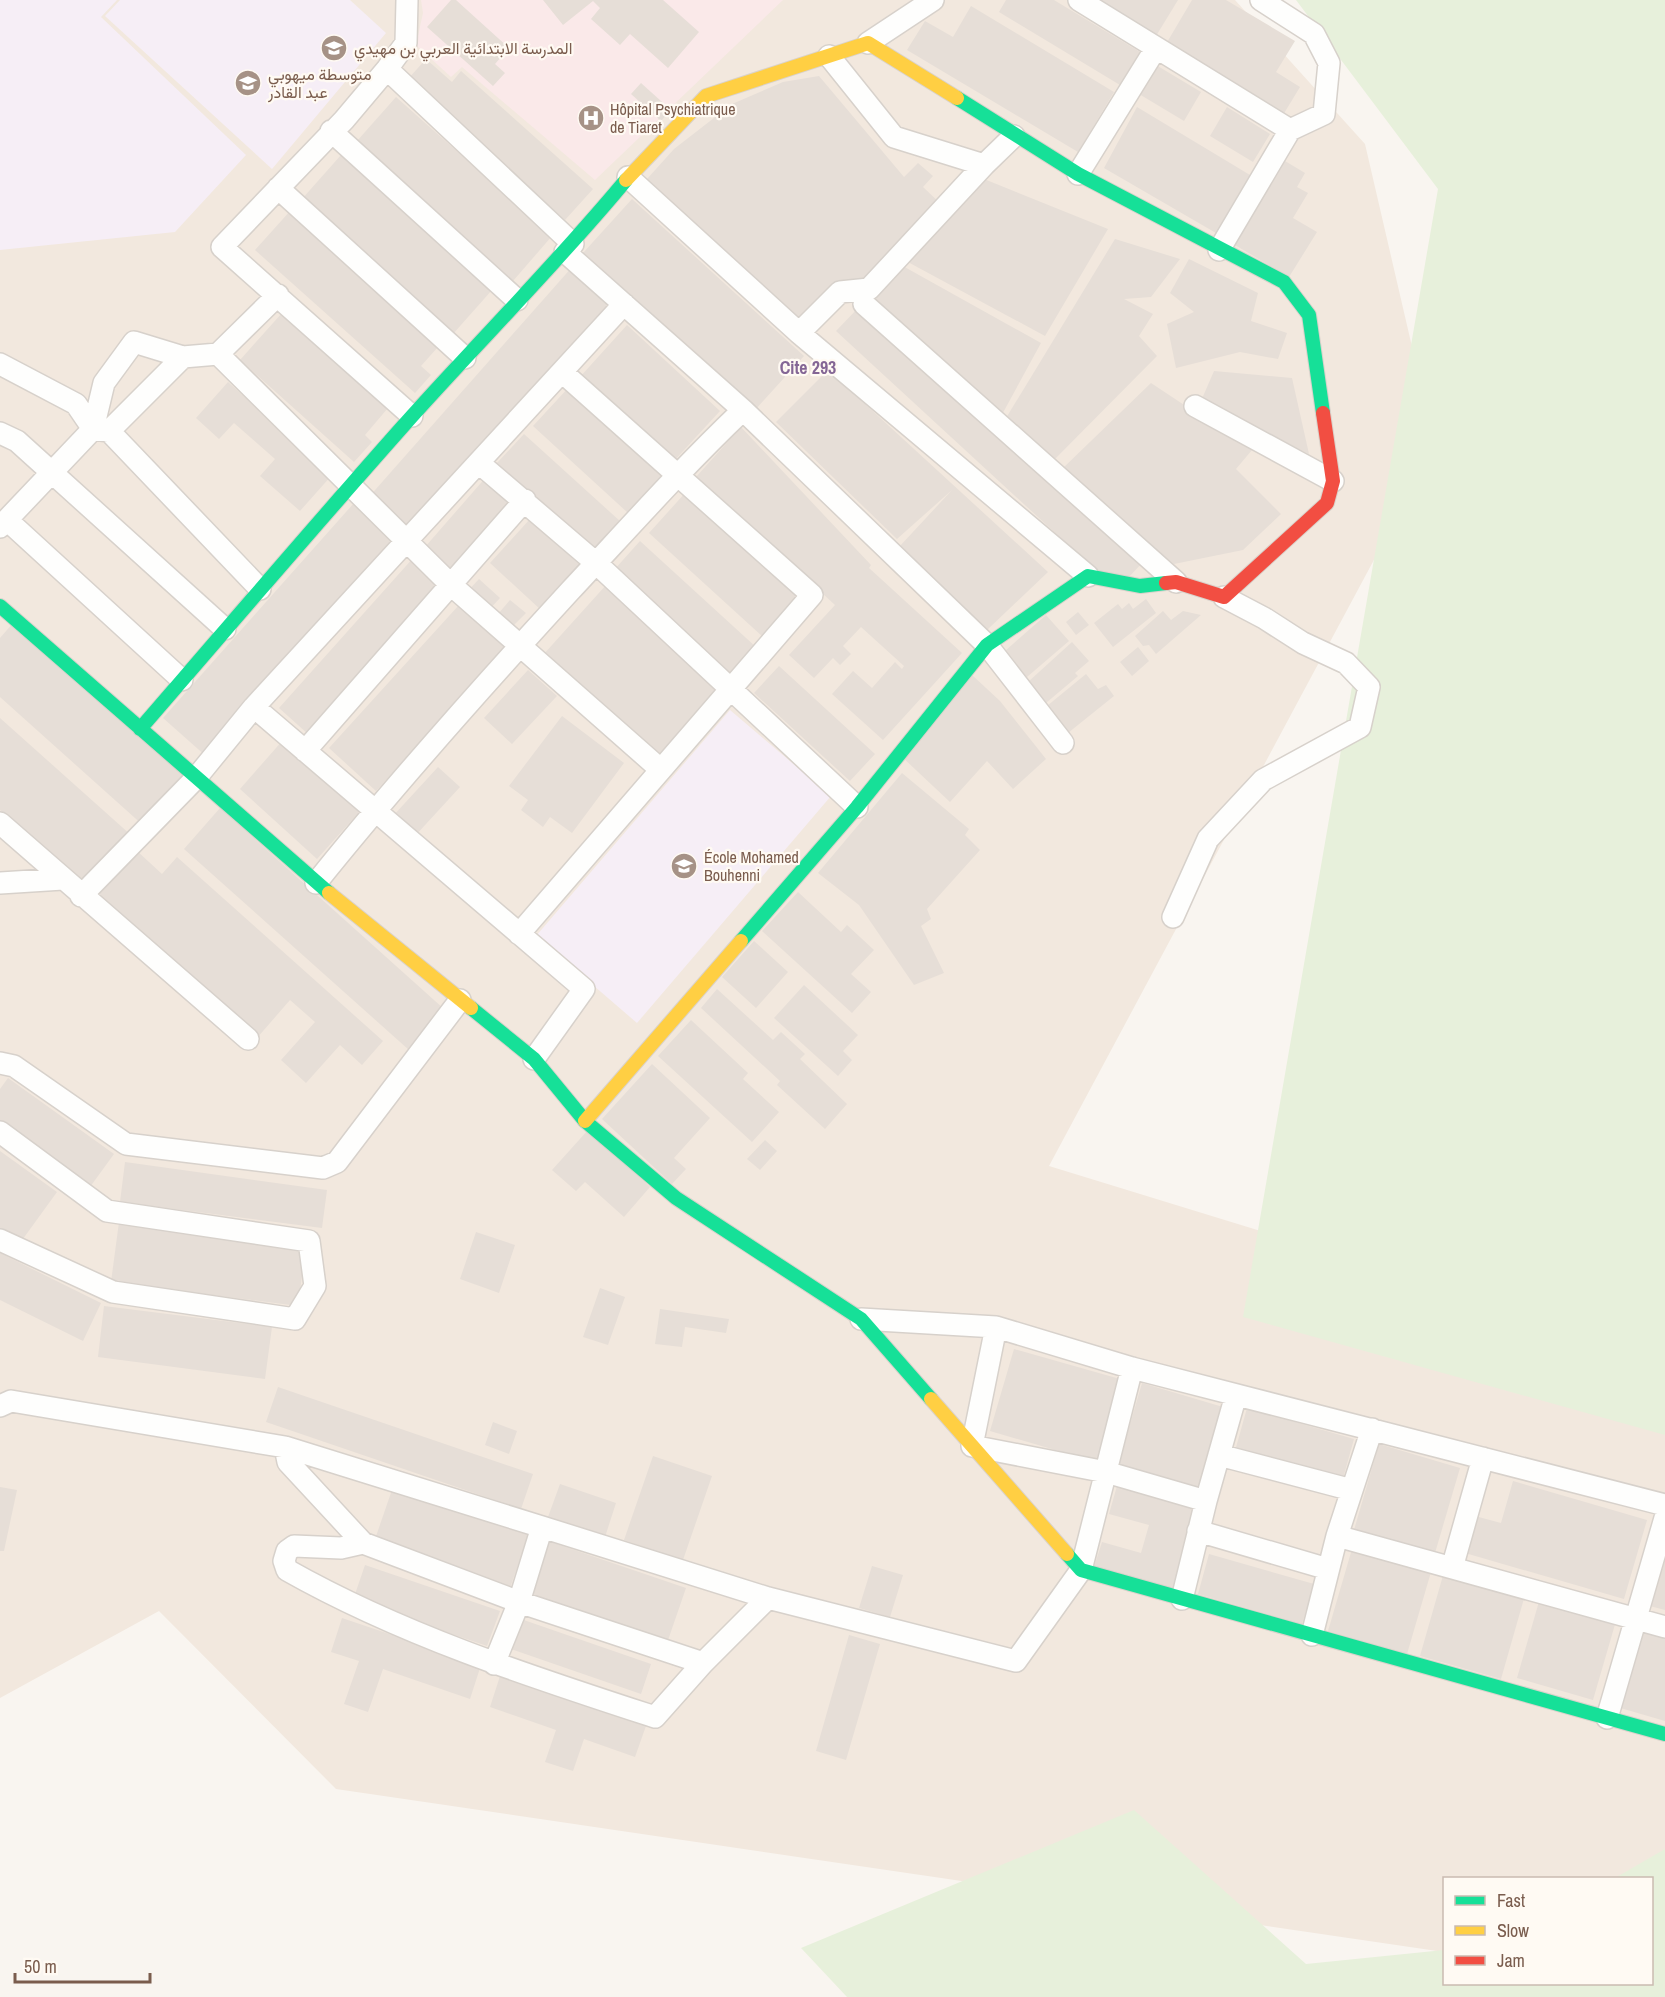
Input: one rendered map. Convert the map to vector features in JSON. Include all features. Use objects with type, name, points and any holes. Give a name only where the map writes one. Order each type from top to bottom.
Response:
[{"type":"street","points":[[407,0],[406,43],[387,69],[332,131],[222,247],[412,416]]},
{"type":"street","points":[[140,729],[412,416],[517,300],[569,248],[628,177],[706,96],[868,43],[933,0]]},
{"type":"street","points":[[1079,0],[1290,130]]},
{"type":"street","points":[[1219,250],[1290,130],[1324,114],[1329,63],[1314,34],[1261,0]]},
{"type":"street","points":[[868,43],[1078,174],[1219,250],[1284,282],[1308,315],[1333,481],[1327,503],[1224,597]]},
{"type":"street","points":[[1078,174],[1156,48]]},
{"type":"street","points":[[830,56],[894,138],[984,165]]},
{"type":"street","points":[[387,69],[624,304],[742,410],[987,645],[1063,743]]},
{"type":"street","points":[[332,131],[517,300]]},
{"type":"street","points":[[800,333],[840,292],[869,289],[984,165],[1014,136]]},
{"type":"street","points":[[628,177],[800,333],[1088,576],[1140,586],[1176,582],[1224,597],[1264,618],[1303,644],[1346,663],[1369,687],[1360,727],[1263,780],[1208,839],[1173,917]]},
{"type":"street","points":[[278,188],[465,358]]},
{"type":"street","points":[[101,430],[104,383],[134,342],[183,357],[218,354],[278,295]]},
{"type":"street","points":[[81,896],[196,778],[254,707],[624,304]]},
{"type":"street","points":[[864,304],[1176,582]]},
{"type":"street","points":[[218,354],[353,485],[450,584],[660,769]]},
{"type":"street","points":[[182,680],[4,524],[50,474],[183,357]]},
{"type":"street","points":[[0,364],[76,404],[260,589]]},
{"type":"street","points":[[519,933],[812,595],[562,372]]},
{"type":"street","points":[[1195,406],[1333,481]]},
{"type":"street","points":[[316,883],[374,810],[520,645],[675,474],[742,410]]},
{"type":"street","points":[[0,433],[17,441],[50,474],[225,629]]},
{"type":"street","points":[[479,463],[596,563],[857,807]]},
{"type":"street","points":[[305,751],[525,500]]},
{"type":"street","points":[[585,1121],[857,807],[987,645],[1088,576]]},
{"type":"street","points":[[0,606],[316,883],[534,1059],[585,1121],[676,1198],[861,1319],[1081,1570],[1665,1734]]},
{"type":"street","points":[[254,707],[584,989],[534,1059]]},
{"type":"street","points":[[0,823],[81,896],[248,1039]]},
{"type":"street","points":[[0,883],[63,879]]},
{"type":"street","points":[[0,1063],[14,1066],[126,1144],[323,1168],[337,1162],[460,1000]]},
{"type":"street","points":[[0,1132],[107,1211],[309,1240],[315,1286],[295,1319],[113,1292],[0,1240]]},
{"type":"street","points":[[861,1319],[996,1327],[1132,1368],[1665,1505]]},
{"type":"street","points":[[972,1446],[996,1327]]},
{"type":"street","points":[[4,1401],[285,1447],[768,1598],[1016,1661],[1081,1570],[1132,1368]]},
{"type":"street","points":[[1182,1599],[1198,1531],[1236,1395]]},
{"type":"street","points":[[1312,1635],[1337,1536],[1372,1430]]},
{"type":"street","points":[[972,1446],[1106,1472],[1206,1501]]},
{"type":"street","points":[[285,1447],[288,1462],[363,1543],[519,1602],[703,1663]]},
{"type":"street","points":[[1219,1455],[1352,1490]]},
{"type":"street","points":[[1452,1568],[1483,1458]]},
{"type":"street","points":[[1607,1718],[1665,1518]]},
{"type":"street","points":[[494,1664],[519,1602],[542,1527]]},
{"type":"street","points":[[1198,1531],[1328,1569]]},
{"type":"street","points":[[1337,1536],[1665,1627]]},
{"type":"street","points":[[363,1543],[340,1548],[294,1546],[287,1551],[284,1561],[287,1570],[330,1594],[494,1664],[655,1717],[703,1663],[768,1598]]},
{"type":"shaded area","points":[[0,0],[1235,0],[1365,144],[1435,446],[1049,1166],[1665,1355],[1665,1984],[1653,1877],[1443,1877],[1443,1952],[336,1789],[159,1611],[0,1698]]},
{"type":"shaded area","points":[[0,0],[117,0],[101,17],[246,155],[175,232],[0,250]]},
{"type":"shaded area","name":"متوسطة ميهوبي عبد القادر","points":[[120,0],[350,0],[386,33],[272,169],[105,16]]},
{"type":"shaded area","name":"Hôpital Psychiatrique de Tiaret","points":[[421,0],[783,0],[595,180],[462,67],[451,77],[416,45],[423,13]]},
{"type":"shaded area","name":"École Mohamed Bouhenni","points":[[730,710],[831,796],[637,1023],[536,936]]},
{"type":"green space","points":[[1296,0],[1665,0],[1665,1435],[1243,1317],[1438,189]]},
{"type":"green space","points":[[1134,1810],[1306,1964],[1443,1950],[1443,1985],[1653,1985],[1653,1877],[1617,1877],[1665,1849],[1665,1997],[847,1997],[801,1948]]},
{"type":"building","points":[[451,0],[456,0],[509,48],[495,64],[505,73],[493,86],[427,27]]},
{"type":"building","points":[[543,0],[663,0],[699,32],[668,68],[630,34],[620,45],[591,19],[600,8],[593,1],[563,25]]},
{"type":"building","points":[[1006,0],[1054,0],[1140,52],[1120,85],[999,12]]},
{"type":"building","points":[[1095,0],[1178,0],[1156,36]]},
{"type":"building","points":[[1192,0],[1226,0],[1295,41],[1276,72],[1300,87],[1283,115],[1166,44]]},
{"type":"building","points":[[971,6],[1114,92],[1078,152],[907,50],[925,21],[953,37]]},
{"type":"building","points":[[426,59],[452,82],[461,71],[593,189],[565,220],[408,79]]},
{"type":"building","points":[[1156,65],[1201,92],[1184,121],[1139,94]]},
{"type":"building","points":[[819,76],[904,177],[918,163],[933,176],[923,187],[942,205],[861,285],[838,280],[803,322],[647,179],[674,149],[732,104],[783,82]]},
{"type":"building","points":[[641,83],[671,110],[661,121],[631,94]]},
{"type":"building","points":[[396,97],[552,236],[513,281],[357,141]]},
{"type":"building","points":[[1137,107],[1250,175],[1216,233],[1104,168]]},
{"type":"building","points":[[1227,107],[1270,134],[1253,162],[1210,136]]},
{"type":"building","points":[[341,155],[492,290],[453,334],[302,199]]},
{"type":"building","points":[[1285,161],[1305,173],[1297,187],[1308,193],[1293,218],[1317,232],[1289,277],[1235,245]]},
{"type":"building","points":[[984,179],[1108,229],[1045,336],[906,261]]},
{"type":"building","points":[[632,199],[804,356],[755,410],[583,253]]},
{"type":"building","points":[[291,210],[438,347],[421,366],[431,375],[415,393],[255,250]]},
{"type":"building","points":[[1115,239],[1180,259],[1151,297],[1124,299],[1153,314],[1139,336],[1157,356],[1050,464],[1003,423]]},
{"type":"building","points":[[1189,259],[1258,293],[1251,321],[1287,333],[1278,359],[1240,352],[1176,368],[1167,324],[1194,312],[1170,293]]},
{"type":"building","points":[[901,265],[1041,343],[999,420],[868,303]]},
{"type":"building","points":[[573,266],[613,301],[407,533],[368,498]]},
{"type":"building","points":[[860,306],[1143,562],[1129,577],[1102,576],[836,331]]},
{"type":"building","points":[[282,313],[388,408],[365,435],[372,442],[354,462],[240,360]]},
{"type":"building","points":[[627,325],[720,411],[673,462],[580,377]]},
{"type":"building","points":[[828,370],[1048,572],[987,630],[899,547],[952,490],[897,539],[776,422]]},
{"type":"building","points":[[1214,371],[1292,378],[1309,454],[1201,401]]},
{"type":"building","points":[[228,382],[332,475],[300,511],[260,476],[275,459],[234,423],[219,439],[196,418]]},
{"type":"building","points":[[1151,383],[1252,450],[1236,469],[1281,514],[1243,550],[1174,564],[1061,470]]},
{"type":"building","points":[[569,387],[663,474],[628,513],[533,426]]},
{"type":"building","points":[[741,427],[871,565],[869,568],[962,653],[883,740],[832,694],[853,671],[872,688],[895,662],[902,669],[904,666],[861,627],[843,646],[851,654],[840,665],[833,658],[814,678],[789,655],[835,605],[696,477]]},
{"type":"building","points":[[524,434],[621,522],[593,553],[496,464]]},
{"type":"building","points":[[487,476],[515,501],[452,571],[425,547]]},
{"type":"building","points":[[686,492],[800,597],[763,637],[649,533]]},
{"type":"building","points":[[354,503],[398,542],[207,757],[163,718]]},
{"type":"building","points":[[530,519],[581,566],[541,610],[490,563]]},
{"type":"building","points":[[640,541],[757,648],[731,677],[614,570]]},
{"type":"building","points":[[414,557],[442,583],[308,734],[279,708]]},
{"type":"building","points":[[479,579],[500,598],[486,613],[465,594]]},
{"type":"building","points":[[607,584],[724,692],[660,762],[543,655]]},
{"type":"building","points":[[1146,599],[1156,613],[1113,647],[1094,623],[1118,604],[1122,609],[1129,603],[1133,609]]},
{"type":"building","points":[[510,600],[526,613],[512,627],[498,614]]},
{"type":"building","points":[[459,605],[506,648],[376,791],[329,748]]},
{"type":"building","points":[[1163,611],[1171,620],[1183,611],[1201,615],[1156,654],[1149,645],[1143,646],[1135,636]]},
{"type":"building","points":[[1078,612],[1089,625],[1076,635],[1066,622]]},
{"type":"building","points":[[1046,615],[1069,641],[1027,677],[1005,651]]},
{"type":"building","points":[[13,623],[188,779],[145,827],[0,697],[0,638]]},
{"type":"building","points":[[1072,642],[1089,661],[1075,673],[1078,676],[1046,703],[1028,682]]},
{"type":"building","points":[[1138,647],[1149,661],[1132,676],[1120,662]]},
{"type":"building","points":[[779,666],[875,754],[850,781],[754,693]]},
{"type":"building","points":[[528,670],[557,696],[512,744],[484,718]]},
{"type":"building","points":[[1086,674],[1098,689],[1106,685],[1114,696],[1068,733],[1047,706]]},
{"type":"building","points":[[972,675],[1000,701],[1046,759],[1013,789],[987,761],[950,802],[900,755]]},
{"type":"building","points":[[562,716],[624,763],[572,833],[550,817],[543,827],[521,810],[528,800],[509,786]]},
{"type":"building","points":[[0,718],[132,836],[86,887],[0,810]]},
{"type":"building","points":[[283,740],[361,810],[317,859],[240,789]]},
{"type":"building","points":[[438,767],[460,787],[415,836],[393,816]]},
{"type":"building","points":[[902,773],[969,829],[965,835],[980,850],[927,909],[931,919],[921,926],[944,973],[914,985],[859,905],[818,873]]},
{"type":"building","points":[[220,808],[444,1009],[409,1050],[184,849]]},
{"type":"building","points":[[136,850],[162,874],[177,857],[383,1041],[362,1065],[340,1045],[306,1083],[281,1060],[315,1022],[290,1000],[257,1038],[96,895]]},
{"type":"building","points":[[798,892],[841,932],[847,925],[874,950],[851,974],[871,992],[852,1013],[762,931]]},
{"type":"building","points":[[754,941],[788,972],[756,1008],[722,977]]},
{"type":"building","points":[[804,985],[858,1035],[843,1051],[852,1060],[838,1076],[774,1018]]},
{"type":"building","points":[[717,989],[773,1040],[781,1032],[805,1054],[800,1059],[847,1104],[825,1129],[777,1085],[780,1081],[701,1008]]},
{"type":"building","points":[[691,1020],[748,1073],[743,1079],[779,1112],[752,1142],[658,1056]]},
{"type":"building","points":[[652,1064],[710,1118],[674,1158],[686,1169],[672,1184],[602,1119]]},
{"type":"building","points":[[8,1078],[114,1154],[90,1187],[0,1122],[0,1089]]},
{"type":"building","points":[[588,1130],[650,1187],[624,1217],[585,1182],[576,1191],[552,1170]]},
{"type":"building","points":[[765,1140],[777,1151],[760,1170],[747,1159]]},
{"type":"building","points":[[0,1151],[57,1192],[20,1243],[0,1228]]},
{"type":"building","points":[[125,1162],[327,1190],[322,1228],[120,1202]]},
{"type":"building","points":[[119,1222],[306,1246],[298,1306],[111,1282]]},
{"type":"building","points":[[476,1232],[515,1245],[499,1293],[460,1279]]},
{"type":"building","points":[[0,1253],[101,1303],[83,1341],[0,1300]]},
{"type":"building","points":[[600,1288],[625,1297],[608,1345],[583,1337]]},
{"type":"building","points":[[104,1306],[272,1327],[265,1379],[98,1357]]},
{"type":"building","points":[[660,1309],[729,1319],[726,1333],[685,1327],[682,1347],[655,1344]]},
{"type":"building","points":[[1014,1349],[1120,1379],[1096,1462],[990,1431]]},
{"type":"building","points":[[1142,1383],[1223,1407],[1199,1489],[1118,1466]]},
{"type":"building","points":[[278,1387],[533,1474],[521,1509],[266,1422]]},
{"type":"building","points":[[1247,1408],[1354,1439],[1342,1482],[1235,1451]]},
{"type":"building","points":[[493,1422],[517,1431],[509,1454],[485,1445]]},
{"type":"building","points":[[1379,1444],[1460,1468],[1435,1553],[1354,1530]]},
{"type":"building","points":[[653,1456],[712,1476],[683,1560],[624,1540]]},
{"type":"building","points":[[1513,1481],[1647,1520],[1624,1599],[1465,1553],[1475,1516],[1501,1523]]},
{"type":"building","points":[[560,1484],[616,1503],[605,1537],[548,1517]]},
{"type":"building","points":[[1117,1486],[1198,1509],[1175,1590],[1094,1567],[1102,1542],[1141,1553],[1149,1525],[1109,1514]]},
{"type":"building","points":[[0,1487],[17,1490],[4,1551],[0,1551]]},
{"type":"building","points":[[393,1487],[529,1533],[510,1588],[374,1542]]},
{"type":"building","points":[[545,1540],[686,1588],[666,1646],[525,1598]]},
{"type":"building","points":[[1665,1544],[1665,1610],[1646,1605]]},
{"type":"building","points":[[1352,1549],[1431,1572],[1407,1654],[1328,1631]]},
{"type":"building","points":[[1209,1554],[1314,1584],[1302,1624],[1198,1594]]},
{"type":"building","points":[[365,1565],[500,1611],[487,1646],[353,1600]]},
{"type":"building","points":[[872,1566],[903,1575],[890,1617],[859,1608]]},
{"type":"building","points":[[1444,1572],[1525,1595],[1501,1679],[1420,1656]]},
{"type":"building","points":[[1540,1598],[1616,1621],[1593,1700],[1517,1678]]},
{"type":"building","points":[[342,1618],[481,1665],[470,1699],[383,1669],[368,1712],[344,1704],[359,1661],[331,1652]]},
{"type":"building","points":[[518,1618],[651,1664],[641,1694],[508,1648]]},
{"type":"building","points":[[1641,1624],[1665,1631],[1665,1721],[1617,1707]]},
{"type":"building","points":[[849,1635],[880,1644],[846,1760],[816,1751]]},
{"type":"building","points":[[501,1673],[647,1723],[635,1757],[584,1739],[573,1771],[545,1762],[556,1730],[490,1707]]},
{"type":"traffic: fast","points":[[957,98],[1078,174],[1284,282],[1309,315],[1323,413]]},
{"type":"traffic: fast","points":[[140,729],[379,454],[626,180]]},
{"type":"traffic: fast","points":[[741,941],[857,807],[987,645],[1088,576],[1140,586],[1166,583]]},
{"type":"traffic: fast","points":[[0,606],[329,893]]},
{"type":"traffic: fast","points":[[471,1008],[534,1059],[585,1121],[676,1198],[861,1319],[931,1399]]},
{"type":"traffic: fast","points":[[1067,1554],[1081,1570],[1665,1734]]},
{"type":"traffic: slow","points":[[626,180],[706,96],[868,43],[957,98]]},
{"type":"traffic: slow","points":[[329,893],[471,1008]]},
{"type":"traffic: slow","points":[[585,1121],[741,941]]},
{"type":"traffic: slow","points":[[931,1399],[1067,1554]]},
{"type":"traffic: jam","points":[[1166,583],[1176,582],[1224,597],[1327,503],[1333,481],[1323,413]]},
{"type":"place","name":"المدرسة الابتدائية العربي بن مهيدي","points":[[334,48]]},
{"type":"place","name":"متوسطة ميهوبي عبد القادر","points":[[248,83]]},
{"type":"place","name":"Hôpital Psychiatrique de Tiaret","points":[[591,118]]},
{"type":"place","name":"École Mohamed Bouhenni","points":[[684,866]]},
{"type":"district","name":"Cite 293","points":[[808,368]]}]
